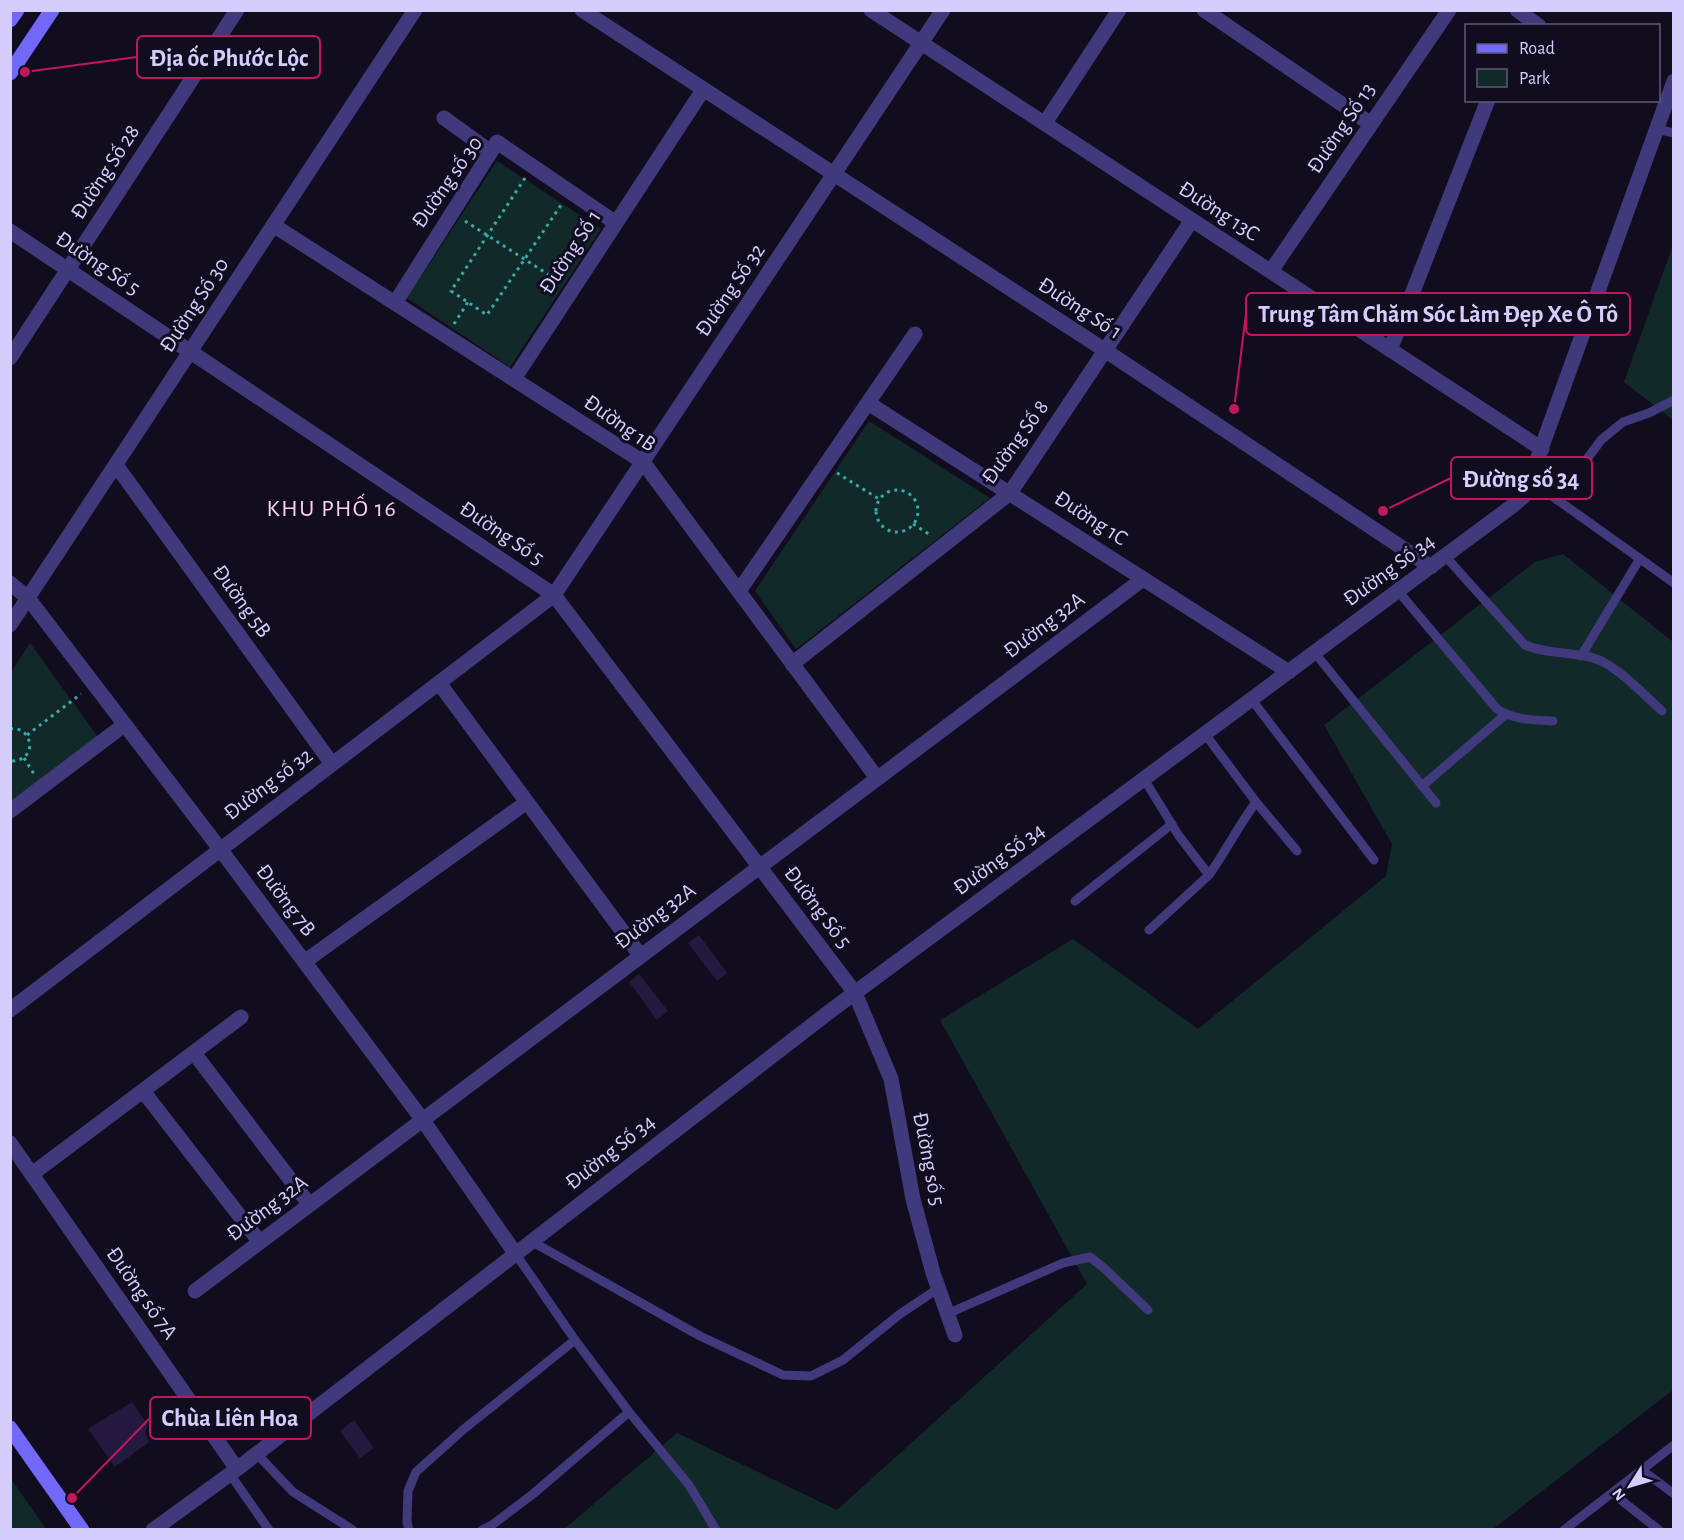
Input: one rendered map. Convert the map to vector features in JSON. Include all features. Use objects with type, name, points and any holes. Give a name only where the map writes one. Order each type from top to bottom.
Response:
[{"type":"main road","points":[[10,20],[17,10]]},
{"type":"main road","points":[[10,73],[52,10]]},
{"type":"main road","points":[[10,1428],[82,1530]]},
{"type":"street","name":"Đường Số 28","points":[[10,358],[237,10]]},
{"type":"street","name":"Đường Số 30","points":[[10,625],[415,10]]},
{"type":"street","name":"Đường Số 1","points":[[582,10],[1106,351],[1431,567]]},
{"type":"street","name":"Đường 13C","points":[[871,10],[1542,449]]},
{"type":"street","name":"Đường Số 32","points":[[554,595],[944,10]]},
{"type":"street","points":[[1045,123],[1119,10]]},
{"type":"street","points":[[1204,10],[1371,124]]},
{"type":"street","name":"Đường Số 13","points":[[1271,271],[1449,10]]},
{"type":"street","points":[[1518,17],[1534,24]]},
{"type":"street","name":"Đường Số 34","points":[[153,1530],[257,1454],[855,993],[1524,496],[1656,129],[1659,104],[1674,81]]},
{"type":"street","name":"Đường Số 1","points":[[514,379],[703,90]]},
{"type":"street","points":[[1390,350],[1487,102]]},
{"type":"street","points":[[444,118],[491,152]]},
{"type":"street","name":"Đường số 30","points":[[395,303],[498,142],[616,223]]},
{"type":"street","name":"Đường Số 8","points":[[792,664],[1010,493],[1192,220]]},
{"type":"street","name":"Đường 1B","points":[[273,225],[643,462],[877,778]]},
{"type":"street","name":"Đường Số 5","points":[[10,231],[554,595],[855,993]]},
{"type":"street","points":[[739,591],[915,334]]},
{"type":"street","name":"Đường 1C","points":[[868,403],[1289,672]]},
{"type":"street","name":"Đường 5B","points":[[116,465],[333,764]]},
{"type":"street","name":"Đường 32A","points":[[195,1291],[1143,579]]},
{"type":"street","name":"Đường 7B","points":[[10,583],[28,598],[220,849],[422,1119],[515,1253]]},
{"type":"street","name":"Đường số 32","points":[[10,1010],[554,595]]},
{"type":"street","points":[[439,683],[640,956]]},
{"type":"street","points":[[10,811],[124,725]]},
{"type":"street","points":[[304,962],[527,802]]},
{"type":"street","name":"Đường số 5","points":[[855,993],[891,1079],[913,1199],[955,1335]]},
{"type":"street","points":[[33,1174],[241,1017]]},
{"type":"street","points":[[194,1053],[309,1204]]},
{"type":"street","points":[[143,1091],[259,1241]]},
{"type":"street","name":"Đường số 7A","points":[[10,1143],[234,1471]]},
{"type":"lane","points":[[1656,129],[1674,133]]},
{"type":"lane","points":[[1557,500],[1601,440],[1623,422],[1649,413],[1674,400]]},
{"type":"lane","points":[[1531,481],[1674,583]]},
{"type":"lane","points":[[1445,556],[1525,645],[1536,650],[1603,661],[1662,711]]},
{"type":"lane","points":[[1581,656],[1639,560]]},
{"type":"lane","points":[[1398,591],[1497,709],[1505,715],[1522,719],[1553,721]]},
{"type":"lane","points":[[1315,653],[1436,803]]},
{"type":"lane","points":[[1252,700],[1374,860]]},
{"type":"lane","points":[[1422,786],[1505,715]]},
{"type":"lane","points":[[1205,734],[1256,802],[1297,850]]},
{"type":"lane","points":[[1144,779],[1172,824],[1209,875]]},
{"type":"lane","points":[[1149,930],[1209,875],[1256,802]]},
{"type":"lane","points":[[1075,901],[1172,824]]},
{"type":"lane","points":[[531,1241],[699,1336],[783,1375],[811,1376],[843,1360],[900,1314],[939,1288]]},
{"type":"lane","points":[[515,1253],[575,1340],[629,1412],[689,1485],[716,1530]]},
{"type":"lane","points":[[947,1314],[1063,1263],[1090,1257],[1148,1310]]},
{"type":"lane","points":[[409,1530],[408,1491],[416,1472],[464,1429],[575,1340]]},
{"type":"lane","points":[[482,1530],[533,1494],[599,1440],[629,1412]]},
{"type":"lane","points":[[1564,1530],[1674,1445]]},
{"type":"lane","points":[[257,1454],[293,1492],[353,1530]]},
{"type":"lane","points":[[1642,1470],[1674,1494]]},
{"type":"lane","points":[[234,1471],[269,1530]]},
{"type":"lane","points":[[1612,1492],[1659,1530]]},
{"type":"path","points":[[534,165],[451,291],[487,315],[570,191]]},
{"type":"path","points":[[452,213],[572,290]]},
{"type":"path","points":[[446,336],[468,302]]},
{"type":"path","points":[[825,465],[879,500]]},
{"type":"path","points":[[890,491],[904,491],[910,494],[917,505],[918,512],[913,524],[901,531],[882,526],[876,513],[879,500],[890,491]]},
{"type":"path","points":[[27,735],[94,684]]},
{"type":"path","points":[[10,729],[19,729],[27,735],[30,746],[26,756],[21,760],[10,761]]},
{"type":"green space","points":[[497,161],[601,229],[510,367],[407,298]]},
{"type":"green space","points":[[1673,245],[1673,420],[1624,382]]},
{"type":"green space","points":[[869,421],[990,498],[796,649],[755,591]]},
{"type":"green space","points":[[1563,554],[1673,642],[1673,1390],[1493,1529],[563,1530],[677,1433],[837,1510],[1087,1284],[940,1020],[1073,939],[1198,1029],[1386,876],[1392,844],[1324,725],[1535,562]]},
{"type":"green space","points":[[30,643],[98,737],[11,806],[11,672]]},
{"type":"green space","points":[[11,1479],[46,1529],[11,1529]]},
{"type":"building","points":[[699,935],[727,973],[717,981],[688,943]]},
{"type":"building","points":[[639,974],[668,1011],[657,1020],[629,982]]},
{"type":"building","points":[[132,1402],[148,1425],[145,1432],[149,1442],[115,1467],[88,1429]]},
{"type":"building","points":[[354,1420],[374,1448],[360,1458],[340,1431]]},
{"type":"place","name":"Địa ốc Phước Lộc","points":[[25,72]]},
{"type":"place","name":"Trung Tâm Chăm Sóc Làm Đẹp Xe Ô Tô","points":[[1234,409]]},
{"type":"place","name":"Đường số 34","points":[[1383,511]]},
{"type":"place","name":"Chùa Liên Hoa","points":[[72,1498]]},
{"type":"district","name":"KHU PHỐ 16","points":[[332,509]]}]
